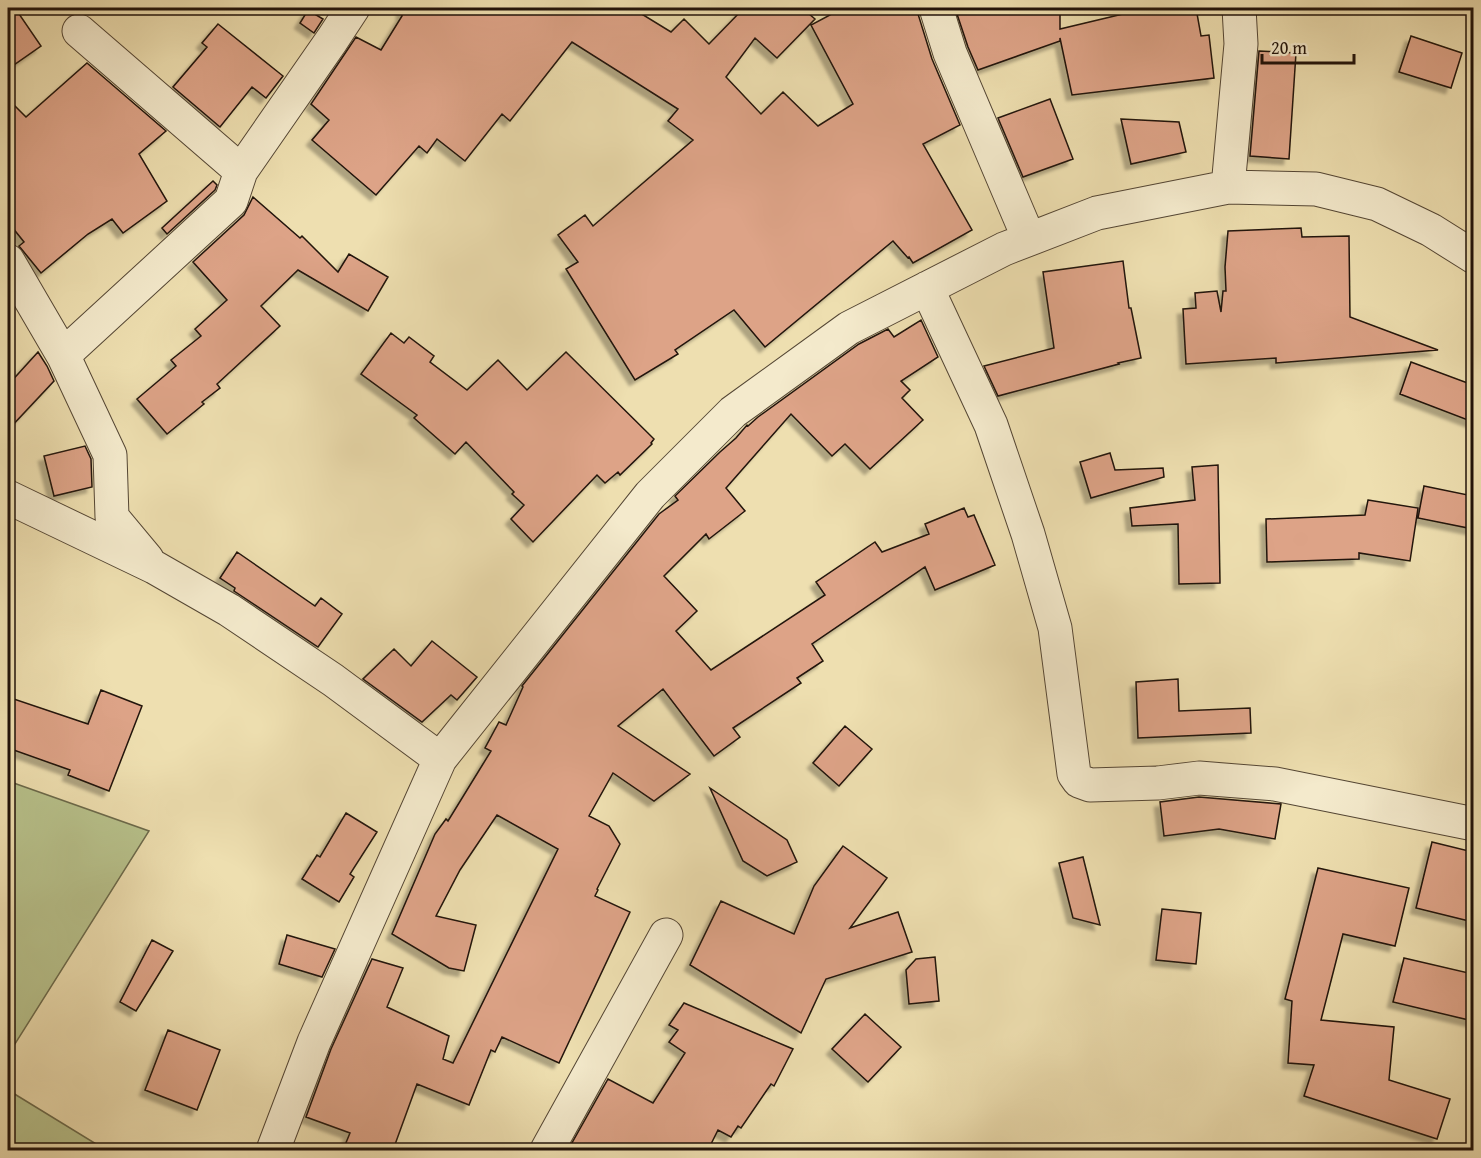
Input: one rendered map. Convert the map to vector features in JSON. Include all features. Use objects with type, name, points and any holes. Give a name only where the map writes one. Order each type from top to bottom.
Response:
[{"type":"street","points":[[64,357],[231,201],[241,171],[352,8]]},
{"type":"street","points":[[936,8],[950,53],[1029,239]]},
{"type":"street","points":[[1228,187],[1241,44],[1239,8]]},
{"type":"street","points":[[79,31],[241,171]]},
{"type":"street","points":[[273,1150],[314,1042],[440,759],[650,495],[733,412],[849,328],[1004,249],[1097,213],[1228,187],[1316,189],[1377,204],[1431,230],[1473,257]]},
{"type":"street","points":[[8,261],[64,357],[110,455],[112,517],[154,567]]},
{"type":"street","points":[[927,288],[991,424],[1028,534],[1055,628],[1074,774],[1079,781],[1090,785],[1158,783],[1199,778],[1275,784],[1473,824]]},
{"type":"street","points":[[8,497],[154,567],[229,610],[333,680],[440,759]]},
{"type":"street","points":[[547,1150],[666,935]]},
{"type":"green space","points":[[8,781],[149,831],[8,1055]]},
{"type":"green space","points":[[8,1090],[106,1150],[8,1150]]},
{"type":"building","points":[[8,8],[15,8],[41,46],[8,69]]},
{"type":"building","points":[[402,8],[632,8],[671,32],[684,19],[709,44],[744,8],[802,8],[815,19],[777,58],[755,38],[726,77],[761,114],[783,92],[818,126],[853,104],[811,25],[843,8],[918,8],[932,59],[960,125],[923,144],[972,230],[913,263],[893,241],[765,347],[734,310],[675,350],[678,354],[635,380],[566,269],[578,262],[558,235],[585,215],[593,226],[693,140],[668,121],[678,109],[572,42],[510,121],[502,114],[465,161],[437,139],[427,153],[419,146],[376,195],[312,140],[329,120],[311,104],[356,37],[381,50],[402,16]]},
{"type":"building","points":[[955,8],[1060,8],[1060,29],[1148,8],[1196,8],[1201,36],[1209,35],[1214,78],[1072,95],[1060,38],[1060,41],[978,70]]},
{"type":"building","points":[[308,10],[323,19],[314,33],[300,23]]},
{"type":"building","points":[[218,24],[283,76],[266,98],[252,87],[220,127],[173,87],[207,47],[202,43]]},
{"type":"building","points":[[1411,36],[1462,53],[1451,88],[1399,72]]},
{"type":"building","points":[[1259,51],[1296,53],[1289,159],[1250,156]]},
{"type":"building","points":[[87,63],[166,131],[139,154],[167,201],[123,233],[112,219],[88,234],[41,273],[19,246],[24,242],[8,222],[8,99],[26,117]]},
{"type":"building","points":[[1050,99],[1073,159],[1023,177],[998,118]]},
{"type":"building","points":[[1121,119],[1179,122],[1186,152],[1131,164]]},
{"type":"building","points":[[213,181],[217,185],[215,190],[167,234],[162,228]]},
{"type":"building","points":[[253,197],[300,238],[302,236],[338,272],[349,254],[388,277],[368,311],[298,270],[261,306],[280,326],[217,384],[220,388],[202,402],[204,404],[167,434],[137,399],[176,366],[171,360],[201,336],[195,329],[227,300],[193,262],[244,215]]},
{"type":"building","points":[[1301,228],[1302,237],[1349,236],[1350,317],[1438,350],[1276,363],[1276,358],[1186,364],[1183,309],[1196,308],[1195,293],[1217,291],[1221,312],[1223,291],[1226,291],[1228,231]]},
{"type":"building","points":[[1123,261],[1129,308],[1131,308],[1141,358],[998,396],[984,366],[1054,348],[1043,272]]},
{"type":"building","points":[[921,320],[938,357],[901,381],[910,390],[902,398],[923,420],[870,469],[845,444],[832,456],[791,414],[726,488],[745,511],[709,539],[706,534],[664,576],[697,611],[676,631],[711,670],[825,595],[816,582],[875,542],[882,552],[929,534],[925,524],[964,508],[968,517],[974,515],[995,565],[935,590],[925,567],[812,644],[823,661],[797,678],[801,683],[733,728],[740,737],[714,756],[663,689],[618,726],[690,774],[654,801],[613,773],[589,816],[609,826],[620,844],[595,896],[630,912],[559,1063],[502,1037],[495,1052],[491,1050],[469,1105],[417,1084],[393,1150],[343,1150],[350,1133],[306,1117],[331,1049],[372,959],[403,968],[387,1007],[449,1036],[443,1059],[453,1063],[558,849],[497,815],[460,870],[436,916],[476,925],[464,971],[449,968],[392,934],[435,834],[446,819],[448,821],[491,751],[485,748],[499,722],[506,725],[522,686],[659,514],[678,500],[675,496],[747,425],[859,344],[888,329],[894,337]]},
{"type":"building","points":[[391,333],[404,343],[409,337],[434,356],[430,362],[467,390],[498,360],[527,390],[566,352],[654,439],[652,444],[620,475],[618,472],[605,483],[597,475],[533,542],[511,519],[524,505],[466,442],[455,454],[414,418],[417,415],[361,374]]},
{"type":"building","points":[[38,352],[54,381],[8,430],[8,385]]},
{"type":"building","points":[[1411,362],[1473,385],[1473,422],[1400,394]]},
{"type":"building","points":[[85,446],[91,459],[92,487],[54,496],[44,456]]},
{"type":"building","points":[[1110,453],[1115,470],[1163,468],[1164,477],[1091,498],[1080,462]]},
{"type":"building","points":[[1218,465],[1220,583],[1179,584],[1178,524],[1132,526],[1130,508],[1195,500],[1192,467]]},
{"type":"building","points":[[1424,486],[1473,496],[1473,529],[1418,518]]},
{"type":"building","points":[[1368,500],[1418,508],[1410,561],[1359,553],[1359,559],[1267,562],[1266,519],[1365,515]]},
{"type":"building","points":[[237,552],[315,606],[321,598],[342,614],[318,647],[234,591],[235,588],[220,578]]},
{"type":"building","points":[[432,641],[477,677],[457,700],[451,695],[422,722],[363,679],[394,649],[411,666]]},
{"type":"building","points":[[1178,679],[1179,711],[1250,708],[1251,733],[1138,738],[1136,682]]},
{"type":"building","points":[[101,690],[142,706],[109,791],[68,775],[70,770],[8,748],[8,697],[88,724]]},
{"type":"building","points":[[845,726],[872,749],[839,786],[813,763]]},
{"type":"building","points":[[710,788],[787,840],[797,862],[767,876],[743,861]]},
{"type":"building","points":[[1199,797],[1281,804],[1275,839],[1219,829],[1164,836],[1160,802]]},
{"type":"building","points":[[346,813],[377,832],[350,874],[354,877],[339,902],[302,879],[317,855],[320,857]]},
{"type":"building","points":[[1432,842],[1473,852],[1473,922],[1416,908]]},
{"type":"building","points":[[843,846],[887,878],[850,928],[898,912],[912,952],[826,979],[801,1033],[690,965],[721,901],[794,934],[814,886]]},
{"type":"building","points":[[1083,857],[1100,925],[1073,918],[1059,863]]},
{"type":"building","points":[[1318,868],[1409,888],[1395,946],[1343,934],[1321,1020],[1394,1027],[1389,1080],[1450,1099],[1437,1139],[1304,1096],[1314,1065],[1288,1063],[1292,1001],[1285,999]]},
{"type":"building","points":[[1162,909],[1201,913],[1196,964],[1156,960]]},
{"type":"building","points":[[287,935],[335,949],[322,977],[279,964]]},
{"type":"building","points":[[152,940],[173,951],[136,1011],[120,1002]]},
{"type":"building","points":[[935,957],[939,1001],[909,1004],[906,970],[916,959]]},
{"type":"building","points":[[1404,958],[1473,974],[1473,1021],[1393,1002]]},
{"type":"building","points":[[684,1003],[793,1049],[774,1086],[771,1084],[741,1128],[738,1126],[731,1137],[718,1130],[708,1150],[568,1150],[608,1079],[653,1103],[685,1053],[669,1042],[678,1030],[669,1025]]},
{"type":"building","points":[[865,1014],[901,1047],[868,1082],[832,1049]]},
{"type":"building","points":[[168,1030],[220,1050],[197,1110],[145,1090]]}]
